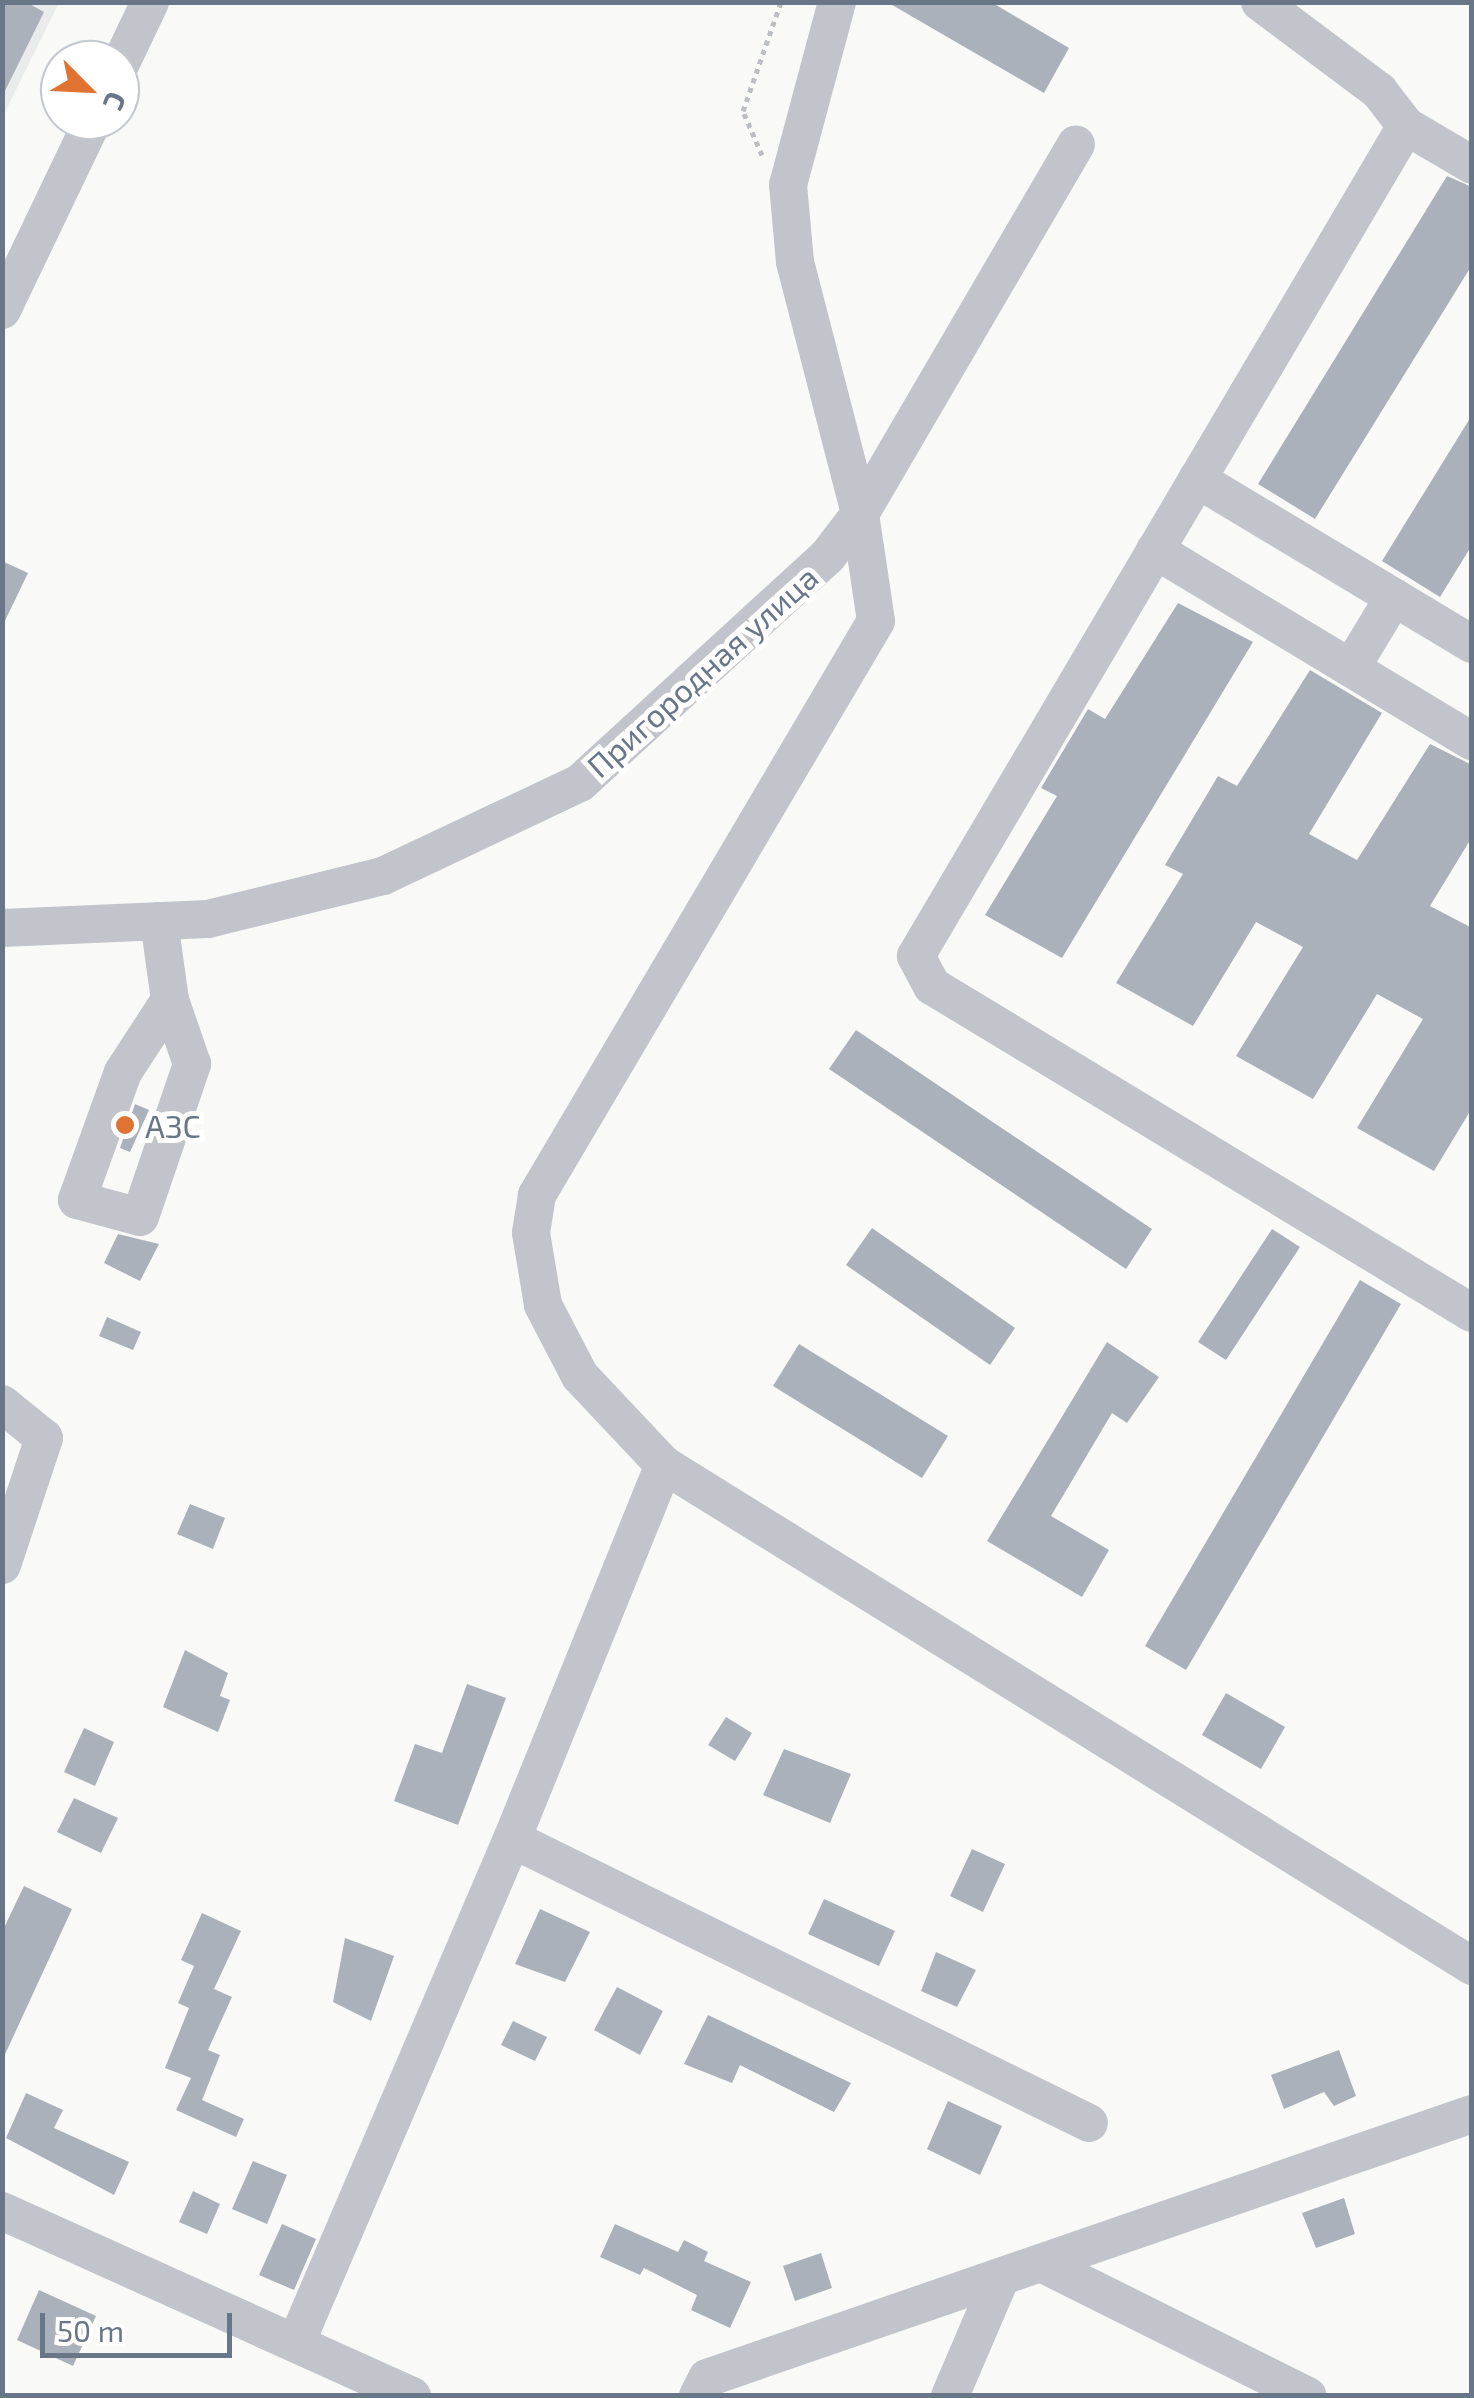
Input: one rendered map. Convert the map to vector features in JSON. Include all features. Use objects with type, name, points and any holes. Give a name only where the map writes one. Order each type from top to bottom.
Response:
[{"type":"street","points":[[132,40],[150,2]]},
{"type":"street","points":[[836,2],[788,185],[794,262],[860,514],[876,621],[536,1194],[530,1233],[542,1305],[580,1376],[664,1465],[1472,1966]]},
{"type":"street","points":[[1260,2],[1379,91],[1406,126],[1472,165]]},
{"type":"street","points":[[1406,126],[916,956],[932,986],[1472,1314]]},
{"type":"street","points":[[2,310],[84,140]]},
{"type":"street","name":"Пригородная улица","points":[[2,928],[208,919],[383,876],[580,783],[827,557],[860,514],[1076,145]]},
{"type":"street","points":[[1197,479],[1472,644]]},
{"type":"street","points":[[1155,550],[1472,741]]},
{"type":"street","points":[[1351,668],[1394,597]]},
{"type":"street","points":[[158,921],[170,1000],[192,1064],[140,1218],[77,1200],[123,1072],[170,1000]]},
{"type":"street","points":[[2,1565],[44,1438],[8,1407]]},
{"type":"street","points":[[296,2343],[512,1839],[664,1465]]},
{"type":"street","points":[[512,1839],[1089,2123]]},
{"type":"street","points":[[698,2396],[706,2378],[1472,2114]]},
{"type":"street","points":[[2,2211],[412,2396]]},
{"type":"street","points":[[1041,2263],[1308,2396]]},
{"type":"street","points":[[950,2396],[1001,2277]]},
{"type":"path","points":[[764,159],[744,112],[781,2]]},
{"type":"shaded area","points":[[3,3],[59,3],[40,40],[3,116]]},
{"type":"building","points":[[2,2],[26,2],[44,12],[2,97]]},
{"type":"building","points":[[887,2],[991,2],[1069,48],[1044,93]]},
{"type":"building","points":[[1447,176],[1472,187],[1472,265],[1315,519],[1258,484]]},
{"type":"building","points":[[1472,415],[1472,545],[1440,597],[1382,561]]},
{"type":"building","points":[[2,561],[28,573],[2,627]]},
{"type":"building","points":[[1178,603],[1253,642],[1062,958],[985,915],[1057,796],[1041,788],[1088,709],[1105,719]]},
{"type":"building","points":[[1310,670],[1382,713],[1309,834],[1357,860],[1430,744],[1472,765],[1472,837],[1430,906],[1472,928],[1472,1108],[1434,1171],[1357,1128],[1423,1019],[1377,994],[1313,1099],[1236,1056],[1303,947],[1256,922],[1193,1026],[1116,983],[1183,874],[1165,865],[1218,776],[1237,786]]},
{"type":"building","points":[[856,1030],[1152,1229],[1126,1269],[829,1069]]},
{"type":"building","points":[[135,1104],[149,1110],[130,1152],[120,1148]]},
{"type":"building","points":[[872,1228],[1015,1328],[990,1365],[846,1265]]},
{"type":"building","points":[[1272,1229],[1300,1247],[1226,1360],[1198,1342]]},
{"type":"building","points":[[118,1234],[159,1244],[140,1281],[104,1263]]},
{"type":"building","points":[[1360,1280],[1401,1304],[1186,1670],[1145,1646]]},
{"type":"building","points":[[107,1317],[141,1332],[133,1350],[99,1336]]},
{"type":"building","points":[[1107,1342],[1159,1377],[1127,1423],[1112,1413],[1051,1516],[1109,1550],[1082,1597],[987,1541]]},
{"type":"building","points":[[799,1344],[948,1436],[922,1478],[773,1386]]},
{"type":"building","points":[[190,1504],[225,1518],[213,1549],[177,1534]]},
{"type":"building","points":[[185,1650],[228,1673],[220,1696],[230,1700],[218,1732],[163,1707]]},
{"type":"building","points":[[467,1684],[506,1698],[458,1825],[394,1801],[415,1744],[442,1753]]},
{"type":"building","points":[[1226,1693],[1285,1727],[1261,1769],[1202,1735]]},
{"type":"building","points":[[726,1717],[752,1733],[735,1761],[708,1745]]},
{"type":"building","points":[[84,1728],[114,1742],[95,1786],[64,1772]]},
{"type":"building","points":[[784,1749],[851,1774],[830,1823],[763,1795]]},
{"type":"building","points":[[74,1798],[118,1818],[101,1853],[57,1832]]},
{"type":"building","points":[[972,1849],[1005,1864],[983,1912],[950,1896]]},
{"type":"building","points":[[24,1886],[72,1909],[2,2061],[2,1932]]},
{"type":"building","points":[[824,1899],[895,1931],[879,1966],[808,1934]]},
{"type":"building","points":[[540,1909],[590,1932],[565,1982],[515,1964]]},
{"type":"building","points":[[202,1913],[241,1931],[214,1989],[232,1997],[208,2050],[220,2055],[202,2100],[244,2119],[236,2137],[176,2110],[191,2078],[165,2068],[189,2008],[178,2003],[194,1966],[181,1960]]},
{"type":"building","points":[[345,1938],[394,1956],[371,2021],[333,2002]]},
{"type":"building","points":[[936,1952],[976,1970],[957,2007],[921,1991]]},
{"type":"building","points":[[617,1987],[663,2011],[640,2055],[594,2030]]},
{"type":"building","points":[[708,2015],[851,2083],[834,2112],[740,2065],[732,2083],[684,2064]]},
{"type":"building","points":[[513,2021],[547,2037],[535,2061],[501,2045]]},
{"type":"building","points":[[1339,2050],[1356,2096],[1334,2106],[1324,2092],[1284,2109],[1271,2075]]},
{"type":"building","points":[[26,2093],[63,2110],[54,2128],[129,2162],[114,2195],[6,2138]]},
{"type":"building","points":[[948,2101],[1002,2126],[980,2175],[927,2149]]},
{"type":"building","points":[[253,2161],[287,2175],[267,2224],[232,2209]]},
{"type":"building","points":[[193,2191],[220,2204],[207,2234],[179,2222]]},
{"type":"building","points":[[1344,2198],[1355,2234],[1316,2248],[1302,2213]]},
{"type":"building","points":[[282,2224],[316,2239],[294,2290],[259,2275]]},
{"type":"building","points":[[615,2224],[678,2252],[684,2240],[708,2252],[704,2261],[751,2282],[730,2328],[691,2310],[697,2295],[644,2268],[640,2275],[600,2257]]},
{"type":"building","points":[[821,2253],[832,2288],[795,2301],[783,2266]]},
{"type":"building","points":[[39,2290],[96,2316],[73,2366],[17,2340]]},
{"type":"place","name":"АЗС","points":[[125,1125]]}]
